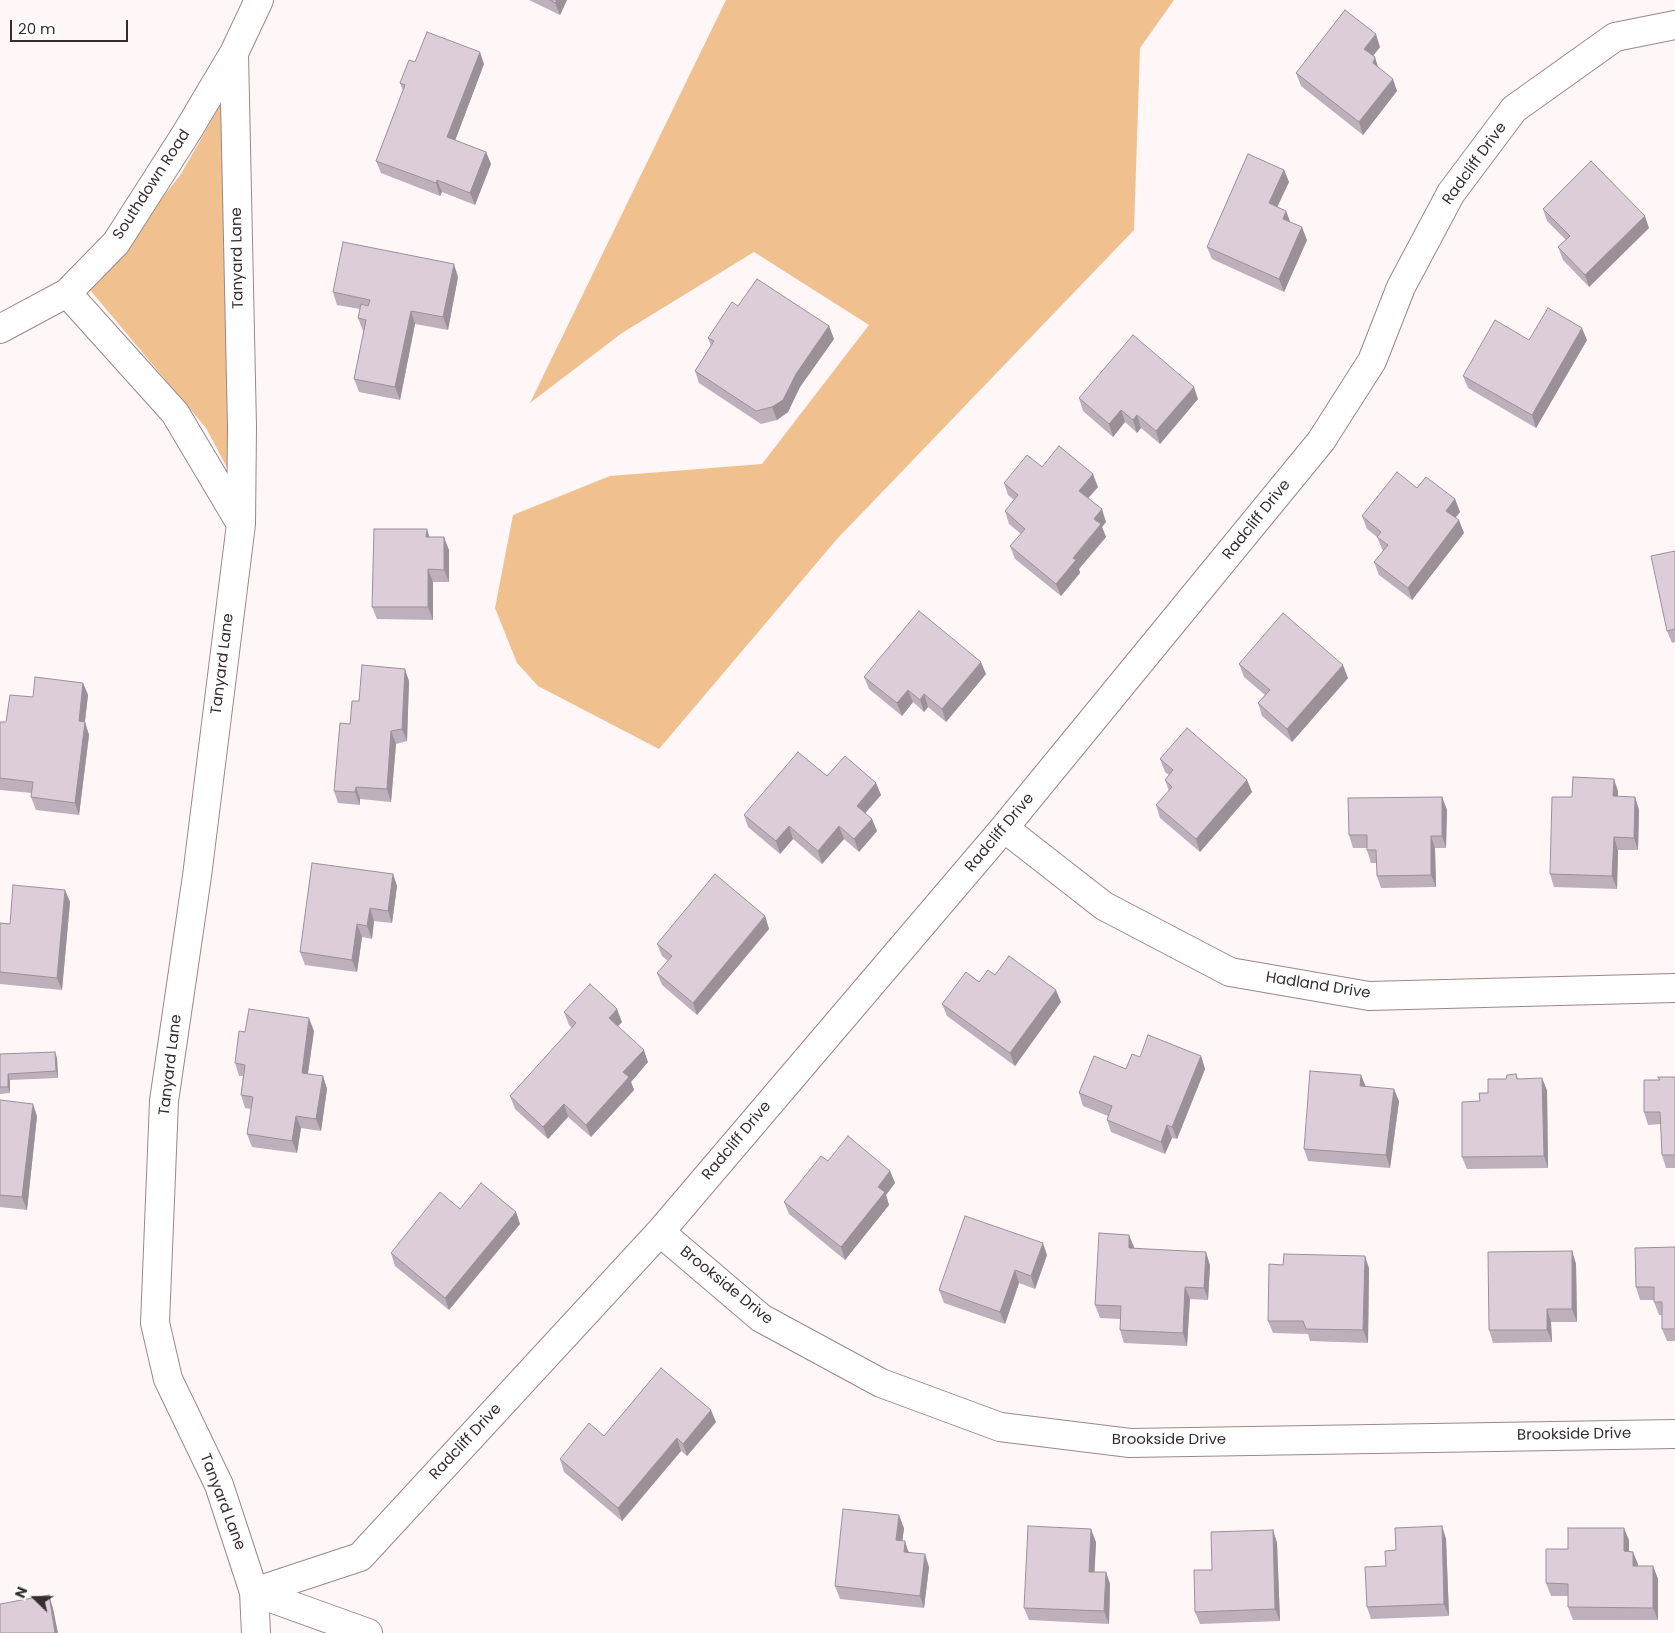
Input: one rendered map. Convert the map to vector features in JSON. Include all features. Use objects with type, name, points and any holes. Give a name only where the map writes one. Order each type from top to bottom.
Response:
[{"type":"street","name":"Southdown Road","points":[[0,329],[67,293],[116,243],[165,168],[234,53],[259,0]]},
{"type":"street","name":"Radcliff Drive","points":[[254,1592],[360,1557],[660,1232],[1004,828],[1321,441],[1372,361],[1401,287],[1450,193],[1514,109],[1615,37],[1675,25]]},
{"type":"street","name":"Tanyard Lane","points":[[234,53],[242,427],[241,524],[197,876],[164,1101],[155,1323],[168,1379],[218,1485],[254,1592],[256,1633]]},
{"type":"street","points":[[67,293],[175,412],[241,524]]},
{"type":"street","name":"Hadland Drive","points":[[1004,828],[1104,906],[1230,972],[1369,996],[1675,988]]},
{"type":"street","name":"Brookside Drive","points":[[660,1232],[761,1318],[881,1383],[1000,1427],[1130,1443],[1675,1434]]},
{"type":"street","points":[[254,1592],[368,1633]]},
{"type":"shaded area","points":[[726,0],[1174,0],[1140,48],[1134,230],[837,539],[659,749],[538,686],[517,663],[495,608],[513,515],[610,476],[762,464],[869,325],[754,252],[622,333],[530,403]]},
{"type":"shaded area","points":[[227,93],[233,479],[206,428],[90,290],[181,174]]},
{"type":"building","points":[[1345,10],[1376,34],[1364,49],[1375,57],[1373,63],[1393,79],[1359,122],[1296,73]]},
{"type":"building","points":[[427,32],[480,52],[447,137],[486,152],[470,193],[437,180],[436,183],[376,161],[405,85],[400,83],[409,60],[415,62]]},
{"type":"building","points":[[1248,154],[1284,170],[1269,203],[1286,211],[1283,219],[1302,227],[1279,279],[1207,247]]},
{"type":"building","points":[[1591,161],[1645,216],[1585,275],[1558,247],[1570,236],[1543,209]]},
{"type":"building","points":[[343,242],[454,264],[443,317],[411,311],[395,387],[354,379],[366,320],[358,318],[361,304],[368,306],[370,300],[333,292]]},
{"type":"building","points":[[757,279],[829,326],[796,374],[783,400],[772,407],[756,411],[695,371],[714,341],[708,338],[732,302],[738,306]]},
{"type":"building","points":[[1548,308],[1582,328],[1532,415],[1463,376],[1495,320],[1529,340]]},
{"type":"building","points":[[1133,335],[1194,387],[1156,431],[1137,415],[1133,420],[1121,410],[1109,424],[1079,398]]},
{"type":"building","points":[[1059,446],[1093,474],[1079,491],[1102,509],[1094,519],[1101,524],[1073,558],[1076,560],[1056,584],[1010,546],[1025,529],[1005,511],[1018,495],[1004,483],[1027,455],[1042,467]]},
{"type":"building","points":[[1397,472],[1417,488],[1426,477],[1455,499],[1446,511],[1459,520],[1408,588],[1374,562],[1388,545],[1377,537],[1381,532],[1362,516]]},
{"type":"building","points":[[374,529],[427,529],[426,537],[444,537],[444,570],[428,569],[428,607],[372,607]]},
{"type":"building","points":[[1675,551],[1675,629],[1667,631],[1651,556]]},
{"type":"building","points":[[919,611],[981,662],[942,709],[924,694],[920,700],[908,690],[897,703],[864,677]]},
{"type":"building","points":[[1283,613],[1343,665],[1287,729],[1258,703],[1270,690],[1239,664]]},
{"type":"building","points":[[362,665],[405,669],[402,729],[391,731],[387,789],[356,787],[355,792],[334,791],[340,723],[350,724],[352,701],[359,701]]},
{"type":"building","points":[[35,677],[83,683],[79,721],[85,722],[75,803],[31,797],[33,782],[0,778],[0,722],[6,722],[10,695],[33,697]]},
{"type":"building","points":[[1187,728],[1247,780],[1196,839],[1156,805],[1172,787],[1165,780],[1173,770],[1160,759]]},
{"type":"building","points":[[798,752],[827,776],[845,756],[876,783],[857,806],[872,819],[854,839],[839,826],[818,851],[789,826],[776,841],[744,815]]},
{"type":"building","points":[[1573,777],[1614,779],[1613,796],[1635,797],[1634,838],[1614,837],[1612,876],[1550,874],[1552,797],[1572,797]]},
{"type":"building","points":[[1442,797],[1442,836],[1431,836],[1431,875],[1377,876],[1376,850],[1367,850],[1367,835],[1349,835],[1348,798]]},
{"type":"building","points":[[312,863],[393,874],[388,911],[370,908],[367,926],[357,924],[352,960],[300,952]]},
{"type":"building","points":[[715,874],[765,916],[693,1003],[657,973],[672,956],[657,944]]},
{"type":"building","points":[[13,885],[65,890],[57,978],[0,972],[0,923],[10,924]]},
{"type":"building","points":[[1009,956],[1056,990],[1010,1053],[942,1004],[966,972],[979,982],[988,970],[995,975]]},
{"type":"building","points":[[590,984],[617,1009],[609,1018],[644,1050],[623,1072],[629,1077],[586,1125],[564,1104],[543,1127],[510,1096],[576,1023],[564,1012]]},
{"type":"building","points":[[249,1009],[309,1018],[302,1073],[323,1076],[316,1119],[296,1116],[292,1141],[247,1134],[253,1097],[241,1095],[245,1065],[235,1063],[239,1031],[245,1032]]},
{"type":"building","points":[[1148,1035],[1201,1056],[1172,1127],[1167,1125],[1161,1142],[1107,1120],[1112,1106],[1079,1093],[1094,1056],[1126,1069],[1132,1054],[1140,1057]]},
{"type":"building","points":[[55,1052],[56,1071],[8,1074],[8,1087],[0,1087],[0,1054]]},
{"type":"building","points":[[1310,1071],[1361,1075],[1360,1086],[1394,1089],[1386,1155],[1304,1149]]},
{"type":"building","points":[[1516,1074],[1517,1079],[1542,1078],[1544,1156],[1462,1157],[1462,1102],[1480,1101],[1479,1093],[1488,1093],[1488,1079],[1506,1079],[1507,1075]]},
{"type":"building","points":[[1658,1077],[1675,1077],[1675,1155],[1662,1155],[1660,1112],[1644,1112],[1644,1080],[1660,1080]]},
{"type":"building","points":[[0,1100],[33,1104],[22,1197],[0,1195]]},
{"type":"building","points":[[848,1136],[890,1171],[878,1187],[885,1192],[841,1247],[784,1202],[821,1156],[828,1161]]},
{"type":"building","points":[[481,1183],[516,1212],[445,1298],[391,1253],[440,1192],[460,1209]]},
{"type":"building","points":[[965,1216],[1043,1243],[1031,1276],[1015,1270],[1000,1312],[939,1290]]},
{"type":"building","points":[[1099,1233],[1129,1235],[1129,1248],[1206,1252],[1204,1288],[1185,1287],[1183,1333],[1120,1330],[1121,1306],[1095,1305]]},
{"type":"building","points":[[1675,1247],[1675,1329],[1662,1329],[1662,1302],[1654,1302],[1654,1287],[1636,1287],[1635,1248]]},
{"type":"building","points":[[1572,1251],[1572,1309],[1547,1309],[1547,1330],[1489,1330],[1488,1252]]},
{"type":"building","points":[[1284,1254],[1365,1256],[1363,1330],[1306,1329],[1303,1321],[1268,1321],[1269,1264],[1283,1265]]},
{"type":"building","points":[[661,1368],[711,1410],[683,1444],[677,1438],[618,1508],[560,1459],[589,1423],[604,1436]]},
{"type":"building","points":[[843,1509],[899,1515],[896,1540],[905,1541],[904,1552],[925,1554],[920,1596],[835,1586]]},
{"type":"building","points":[[1028,1526],[1091,1529],[1089,1572],[1106,1572],[1104,1611],[1024,1608]]},
{"type":"building","points":[[1442,1526],[1444,1604],[1367,1607],[1365,1567],[1386,1566],[1385,1551],[1396,1550],[1395,1528]]},
{"type":"building","points":[[1568,1528],[1624,1528],[1624,1551],[1633,1552],[1633,1566],[1653,1566],[1653,1608],[1568,1607],[1568,1584],[1546,1583],[1546,1549],[1568,1549]]},
{"type":"building","points":[[1273,1530],[1275,1609],[1195,1612],[1194,1570],[1212,1570],[1211,1532]]},
{"type":"building","points":[[49,1595],[55,1633],[0,1633],[0,1604]]}]
